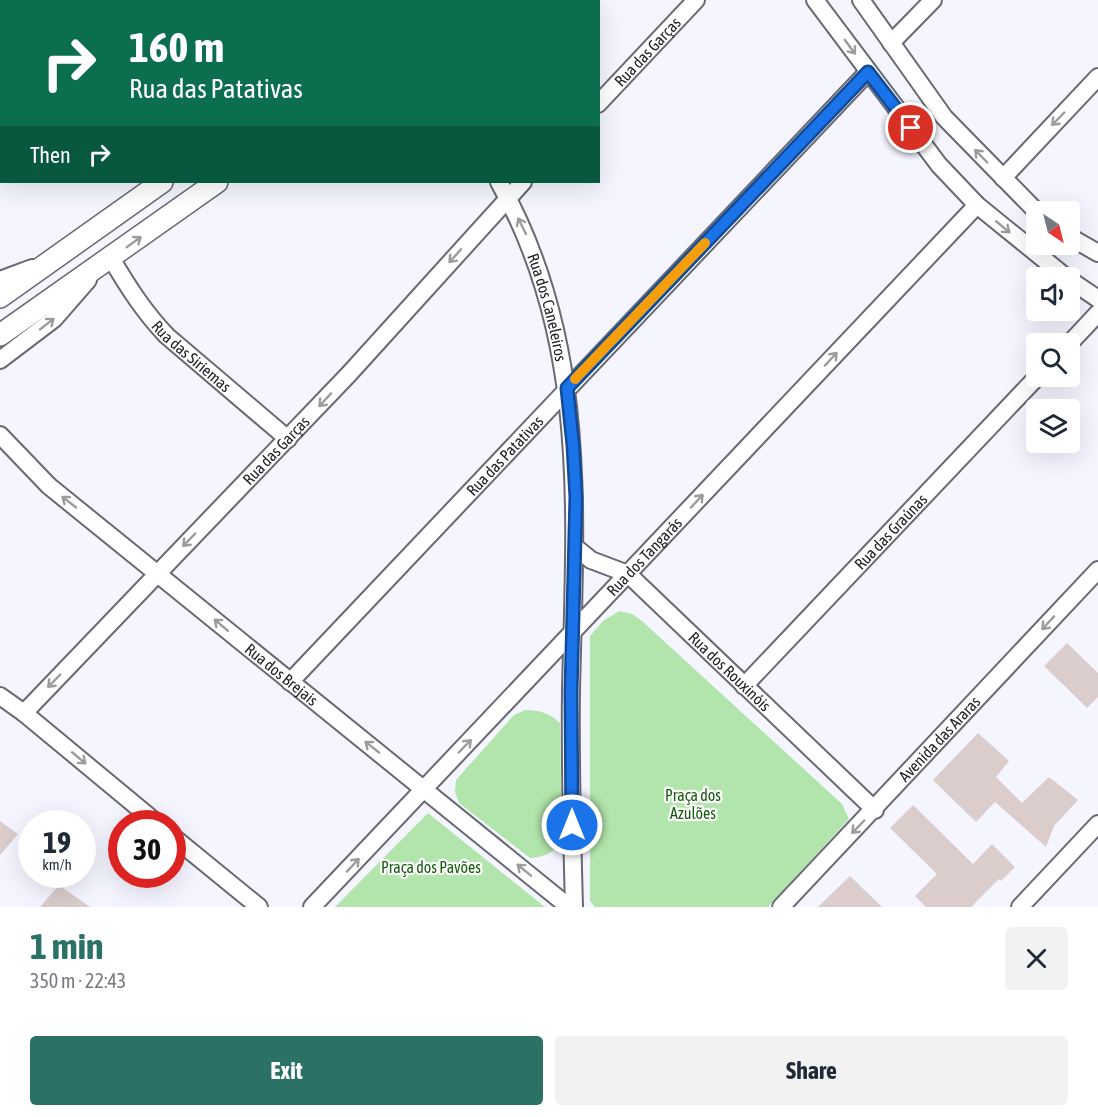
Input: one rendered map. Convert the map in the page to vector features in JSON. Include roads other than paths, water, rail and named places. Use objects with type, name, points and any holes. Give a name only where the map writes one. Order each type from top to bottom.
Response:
[{"type":"main road","points":[[0,297],[161,183]]},
{"type":"main road","points":[[0,335],[216,183]]},
{"type":"street","name":"Rua das Garças","points":[[600,102],[696,0]]},
{"type":"street","points":[[815,0],[939,165],[977,205],[1054,267]]},
{"type":"street","points":[[861,0],[944,117],[1026,201]]},
{"type":"street","points":[[891,43],[933,0]]},
{"type":"street","name":"Rua das Patativas","points":[[290,682],[868,72]]},
{"type":"street","points":[[1002,178],[1098,77]]},
{"type":"street","name":"Rua dos Caneleiros","points":[[500,183],[529,240],[557,334],[567,388],[574,455],[575,547],[571,692],[574,907]]},
{"type":"street","name":"Rua das Garças","points":[[24,713],[157,572],[350,374],[522,183]]},
{"type":"street","name":"Rua dos Tangarás","points":[[312,907],[977,205]]},
{"type":"street","points":[[1080,243],[1098,253]]},
{"type":"street","points":[[0,280],[50,261]]},
{"type":"street","points":[[0,360],[54,319],[105,262]]},
{"type":"street","name":"Rua das Siriemas","points":[[105,262],[131,292],[149,318],[167,336],[288,439]]},
{"type":"street","points":[[1080,287],[1098,300]]},
{"type":"street","points":[[1079,333],[1098,313]]},
{"type":"street","name":"Rua das Graúnas","points":[[744,686],[1028,387]]},
{"type":"street","name":"Rua dos Brejais","points":[[0,435],[49,486],[569,907]]},
{"type":"street","name":"Rua dos Rouxinóis","points":[[575,547],[591,560],[628,574],[874,810]]},
{"type":"street","name":"Avenida das Araras","points":[[781,907],[1095,580]]},
{"type":"street","points":[[0,696],[24,713],[141,810]]},
{"type":"street","points":[[1020,907],[1098,824]]},
{"type":"street","points":[[186,848],[258,907]]},
{"type":"park label","name":"Praça dos Azulões","points":[[693,804]]},
{"type":"park label","name":"Praça dos Pavões","points":[[431,867]]}]
